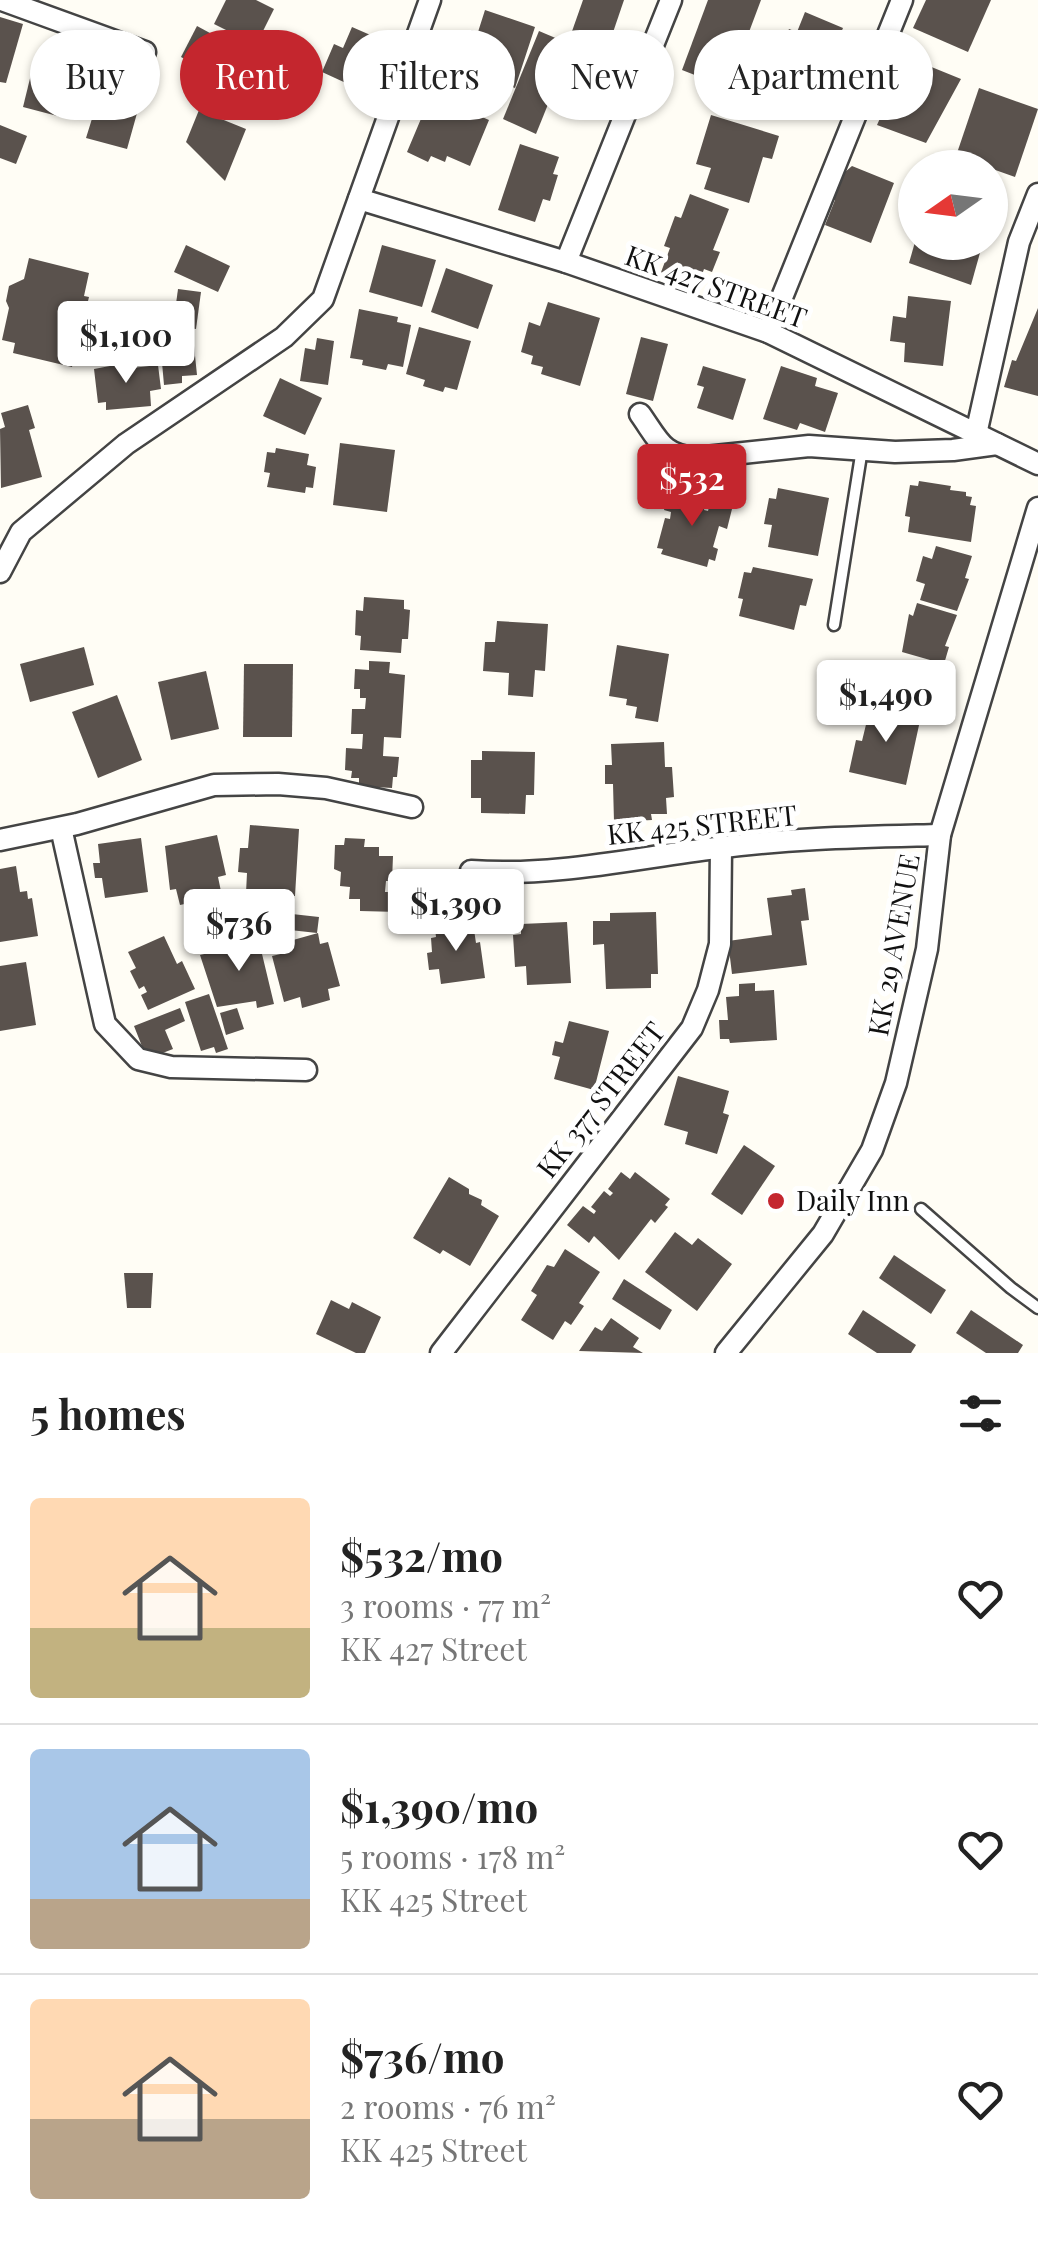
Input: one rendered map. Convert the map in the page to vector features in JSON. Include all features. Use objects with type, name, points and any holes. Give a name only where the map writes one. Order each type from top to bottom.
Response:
[{"type":"street","points":[[2,0],[84,30]]},
{"type":"street","points":[[0,572],[21,532],[126,444],[284,336],[324,299],[430,0]]},
{"type":"street","points":[[566,262],[671,0]]},
{"type":"street","points":[[768,332],[902,0]]},
{"type":"street","points":[[976,434],[1019,242],[1038,194]]},
{"type":"street","name":"KK 427 STREET","points":[[359,198],[566,262],[768,332],[1038,464]]},
{"type":"street","points":[[640,414],[664,449],[678,457],[809,446],[895,452],[996,444]]},
{"type":"street","name":"KK 29 AVENUE","points":[[726,1353],[823,1234],[872,1150],[896,1083],[927,949],[940,835],[1038,508]]},
{"type":"street","points":[[0,840],[60,828],[214,785],[326,788],[412,807]]},
{"type":"street","points":[[60,828],[106,1024],[138,1060],[171,1067],[306,1070]]},
{"type":"street","name":"KK 425 STREET","points":[[471,871],[504,874],[721,847],[940,835]]},
{"type":"street","name":"KK 377 STREET","points":[[441,1353],[692,1028],[708,990],[720,944],[721,847]]},
{"type":"lane","points":[[834,626],[862,448]]},
{"type":"lane","points":[[922,1209],[1038,1308]]},
{"type":"building","points":[[226,0],[256,0],[274,9],[264,30],[226,30],[214,24]]},
{"type":"building","points":[[583,0],[624,0],[614,30],[572,30]]},
{"type":"building","points":[[708,0],[761,0],[750,30],[697,30]]},
{"type":"building","points":[[926,0],[991,0],[968,52],[933,37],[933,30],[913,28]]},
{"type":"building","points":[[485,10],[535,27],[515,88],[515,30],[479,30]]},
{"type":"building","points":[[805,12],[843,28],[842,30],[798,30]]},
{"type":"building","points":[[0,17],[23,24],[6,83],[0,82]]},
{"type":"building","points":[[694,38],[694,75],[682,70]]},
{"type":"building","points":[[535,41],[535,120],[542,120],[536,134],[505,120],[515,120],[515,90]]},
{"type":"building","points":[[334,44],[343,48],[343,82],[323,72]]},
{"type":"building","points":[[933,68],[961,79],[926,143],[877,125],[879,120],[933,120]]},
{"type":"building","points":[[30,78],[30,109],[23,107]]},
{"type":"building","points":[[979,88],[1038,109],[1015,177],[1008,175],[1008,150],[958,150]]},
{"type":"building","points":[[92,120],[135,120],[127,149],[86,138]]},
{"type":"building","points":[[195,120],[224,120],[246,129],[225,181],[186,142]]},
{"type":"building","points":[[420,120],[489,120],[470,166],[447,156],[445,162],[431,156],[428,162],[407,152]]},
{"type":"building","points":[[709,120],[727,120],[779,136],[772,159],[763,157],[749,203],[704,189],[711,168],[696,164]]},
{"type":"building","points":[[0,125],[27,136],[16,164],[0,158]]},
{"type":"building","points":[[520,144],[559,157],[550,201],[543,199],[535,222],[498,210]]},
{"type":"building","points":[[852,166],[894,183],[871,243],[825,225],[835,200],[829,198],[840,170],[845,172]]},
{"type":"building","points":[[690,194],[729,209],[713,250],[720,252],[712,272],[704,269],[697,289],[660,275],[670,248],[664,246],[675,216],[681,218]]},
{"type":"building","points":[[186,245],[230,266],[218,292],[174,272]]},
{"type":"building","points":[[382,245],[436,260],[422,307],[369,292]]},
{"type":"building","points":[[29,258],[89,273],[84,296],[89,297],[72,367],[13,353],[15,343],[2,340],[9,286],[24,279]]},
{"type":"building","points":[[910,260],[978,260],[971,285],[909,263]]},
{"type":"building","points":[[446,268],[493,285],[478,329],[431,312]]},
{"type":"building","points":[[178,289],[201,292],[196,329],[173,326]]},
{"type":"building","points":[[908,296],[951,301],[943,366],[904,362],[905,343],[890,341],[893,316],[906,318]]},
{"type":"building","points":[[548,302],[600,318],[580,386],[541,374],[543,367],[531,364],[533,356],[521,352],[529,322],[540,326]]},
{"type":"building","points":[[1038,308],[1038,396],[1004,387],[1012,360],[1016,361]]},
{"type":"building","points":[[359,309],[398,317],[397,322],[411,325],[403,367],[388,364],[386,370],[350,358]]},
{"type":"building","points":[[419,327],[471,341],[457,390],[445,387],[443,392],[423,386],[425,380],[406,374]]},
{"type":"building","points":[[193,336],[197,375],[182,376],[182,383],[164,385],[160,340]]},
{"type":"building","points":[[641,337],[668,344],[653,401],[626,394]]},
{"type":"building","points":[[317,338],[334,341],[328,385],[300,381],[305,348],[315,350]]},
{"type":"building","points":[[131,362],[132,368],[158,365],[161,389],[150,391],[151,406],[106,410],[106,402],[98,403],[94,369]]},
{"type":"building","points":[[703,366],[746,379],[733,420],[697,408],[704,387],[697,385]]},
{"type":"building","points":[[781,366],[817,378],[815,386],[838,393],[825,432],[800,423],[797,430],[763,419]]},
{"type":"building","points":[[280,378],[322,398],[305,435],[263,416]]},
{"type":"building","points":[[28,405],[35,428],[29,430],[42,477],[1,488],[0,429],[5,427],[1,413]]},
{"type":"building","points":[[340,443],[395,450],[387,512],[333,505]]},
{"type":"building","points":[[276,448],[309,454],[307,465],[316,467],[313,488],[306,487],[305,493],[267,487],[267,452],[275,453]]},
{"type":"building","points":[[919,481],[951,486],[950,490],[972,497],[970,505],[976,506],[971,542],[908,532],[910,517],[905,516],[910,485],[918,486]]},
{"type":"building","points":[[778,488],[829,498],[818,556],[768,547],[772,525],[764,524],[769,498],[776,499]]},
{"type":"building","points":[[669,491],[706,502],[704,510],[708,511],[710,503],[732,509],[727,529],[719,526],[713,547],[718,549],[715,561],[709,559],[707,567],[661,554],[663,549],[657,548],[665,518],[670,519],[671,512],[664,510]]},
{"type":"building","points":[[936,546],[972,556],[965,578],[969,579],[957,611],[920,600],[925,584],[916,581],[923,556],[932,559]]},
{"type":"building","points":[[753,567],[813,579],[806,606],[800,605],[794,630],[739,616],[743,599],[738,598],[744,572],[751,573]]},
{"type":"building","points":[[364,597],[404,600],[404,609],[410,610],[408,639],[402,639],[401,653],[360,650],[361,636],[355,635],[356,610],[363,611]]},
{"type":"building","points":[[917,603],[957,615],[945,646],[949,647],[944,664],[902,652],[909,614],[913,616]]},
{"type":"building","points":[[497,621],[548,624],[545,671],[535,670],[533,697],[508,695],[509,673],[483,671],[485,642],[495,642]]},
{"type":"building","points":[[617,645],[669,654],[658,722],[635,718],[637,707],[626,705],[627,699],[609,696]]},
{"type":"building","points":[[84,647],[94,685],[30,702],[20,664]]},
{"type":"building","points":[[369,661],[390,662],[389,673],[405,675],[401,738],[384,737],[383,756],[399,757],[392,788],[359,786],[359,778],[351,778],[352,771],[345,770],[346,748],[362,749],[363,734],[351,734],[352,709],[365,709],[366,698],[360,698],[360,689],[354,689],[355,669],[369,670]]},
{"type":"building","points":[[244,664],[293,664],[292,737],[243,737]]},
{"type":"building","points":[[206,671],[219,729],[171,740],[158,682]]},
{"type":"building","points":[[117,695],[142,760],[98,778],[72,712]]},
{"type":"building","points":[[871,704],[921,716],[906,785],[849,772],[856,740],[862,741]]},
{"type":"building","points":[[664,742],[665,767],[672,767],[674,797],[666,798],[667,814],[651,814],[652,820],[614,822],[613,784],[605,784],[605,765],[612,765],[611,744]]},
{"type":"building","points":[[482,751],[535,752],[534,795],[526,795],[525,814],[481,813],[481,798],[471,798],[471,760],[482,760]]},
{"type":"building","points":[[250,825],[299,829],[295,896],[246,893],[247,873],[238,872],[240,848],[248,848]]},
{"type":"building","points":[[217,835],[226,875],[218,877],[223,901],[195,907],[194,902],[180,905],[176,889],[170,890],[165,846]]},
{"type":"building","points":[[141,838],[148,892],[105,898],[102,878],[95,878],[93,863],[100,863],[98,844]]},
{"type":"building","points":[[345,838],[365,839],[364,847],[379,847],[379,856],[393,856],[392,881],[386,881],[385,892],[399,892],[399,912],[360,911],[360,899],[349,899],[350,887],[340,886],[341,872],[334,869],[335,845],[344,845]]},
{"type":"building","points":[[16,866],[20,892],[27,891],[28,899],[32,898],[38,936],[0,942],[0,869]]},
{"type":"building","points":[[805,888],[809,920],[801,921],[807,965],[732,974],[728,941],[772,935],[767,898],[792,895],[791,890]]},
{"type":"building","points":[[265,911],[319,917],[317,933],[263,927]]},
{"type":"building","points":[[656,912],[658,974],[651,974],[651,988],[606,989],[604,944],[593,945],[593,921],[610,921],[610,913]]},
{"type":"building","points":[[567,922],[571,983],[527,985],[526,966],[515,967],[513,935],[521,934],[521,924]]},
{"type":"building","points":[[473,923],[485,978],[441,984],[439,969],[429,970],[427,953],[432,952],[435,928]]},
{"type":"building","points":[[257,933],[274,1004],[257,1008],[256,1001],[217,1007],[200,955],[234,947],[232,939]]},
{"type":"building","points":[[318,933],[320,944],[328,942],[340,986],[328,989],[330,1000],[302,1008],[300,997],[284,1002],[272,956],[289,952],[286,942]]},
{"type":"building","points":[[164,936],[195,989],[148,1010],[141,995],[147,992],[144,986],[139,989],[130,971],[136,968],[128,952]]},
{"type":"building","points":[[26,962],[36,1025],[0,1031],[0,966]]},
{"type":"building","points":[[755,983],[755,991],[774,990],[777,1040],[730,1043],[729,1039],[720,1039],[719,1020],[728,1020],[726,997],[739,996],[739,984]]},
{"type":"building","points":[[209,994],[228,1049],[216,1053],[214,1047],[201,1051],[185,1002]]},
{"type":"building","points":[[180,1008],[185,1021],[165,1030],[173,1049],[147,1059],[134,1026]]},
{"type":"building","points":[[237,1008],[244,1029],[226,1035],[220,1013]]},
{"type":"building","points":[[569,1021],[609,1031],[594,1090],[554,1079],[560,1057],[552,1055],[555,1041],[563,1043]]},
{"type":"building","points":[[678,1076],[729,1091],[723,1113],[729,1115],[717,1154],[685,1144],[688,1132],[664,1125]]},
{"type":"building","points":[[744,1145],[775,1166],[742,1215],[711,1194]]},
{"type":"building","points":[[621,1172],[630,1179],[635,1172],[670,1199],[655,1223],[651,1219],[619,1260],[594,1236],[589,1243],[567,1225],[583,1206],[594,1214],[596,1211],[591,1207],[604,1191],[610,1196],[613,1193],[608,1189]]},
{"type":"building","points":[[449,1177],[499,1216],[470,1266],[413,1238]]},
{"type":"building","points":[[675,1232],[692,1245],[698,1238],[732,1264],[697,1311],[645,1272]]},
{"type":"building","points":[[565,1249],[600,1272],[579,1303],[584,1306],[571,1325],[565,1321],[553,1340],[521,1320],[537,1295],[531,1291],[547,1265],[554,1267]]},
{"type":"building","points":[[894,1255],[946,1290],[931,1314],[879,1278]]},
{"type":"building","points":[[124,1273],[153,1273],[151,1308],[127,1308]]},
{"type":"building","points":[[624,1279],[672,1310],[660,1330],[612,1299]]},
{"type":"building","points":[[331,1300],[349,1309],[352,1302],[381,1317],[365,1353],[356,1353],[316,1334]]},
{"type":"building","points":[[863,1310],[916,1345],[911,1353],[877,1353],[848,1334]]},
{"type":"building","points":[[971,1310],[1023,1345],[1018,1353],[986,1353],[956,1333]]},
{"type":"building","points":[[611,1318],[639,1338],[633,1347],[643,1353],[579,1351],[595,1327],[602,1331]]},
{"type":"place","name":"Daily Inn","points":[[776,1201]]}]
